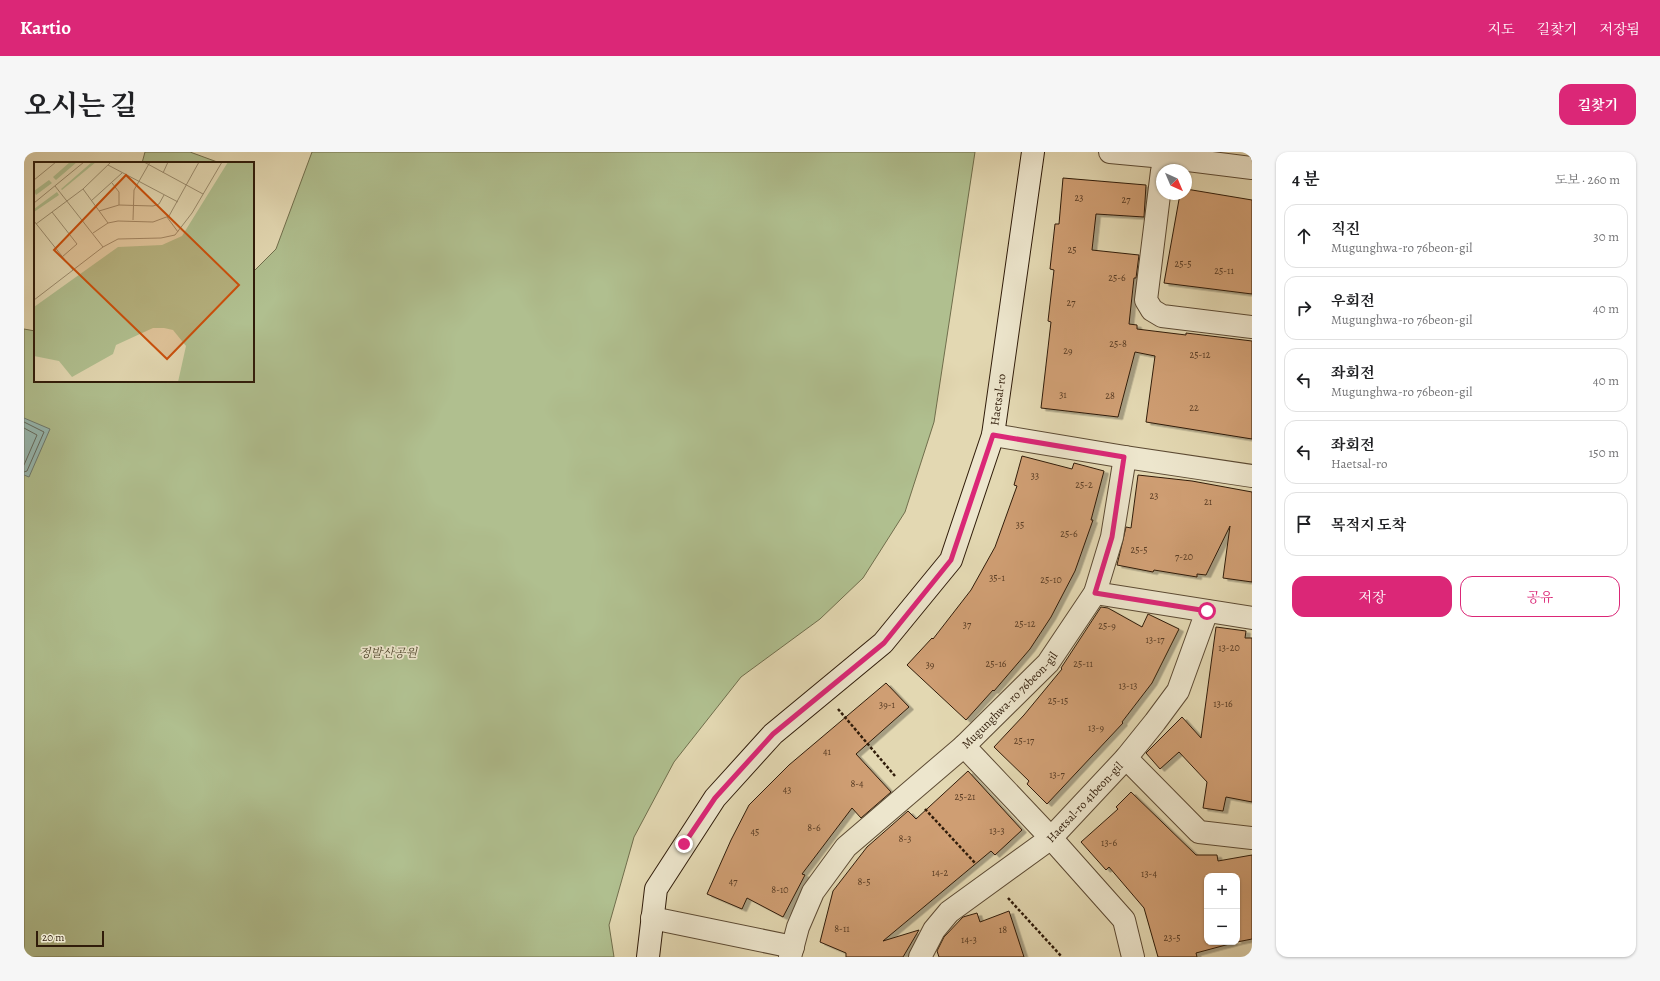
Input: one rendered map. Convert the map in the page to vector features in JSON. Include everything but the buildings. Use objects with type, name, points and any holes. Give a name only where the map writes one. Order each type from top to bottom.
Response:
[{"type":"street","name":"Haetsal-ro","points":[[648,957],[656,889],[715,798],[773,734],[884,643],[951,560],[993,435],[1033,152]]},
{"type":"street","points":[[1110,152],[1156,164]]},
{"type":"street","points":[[1192,167],[1252,168]]},
{"type":"street","points":[[1159,200],[1146,300],[1152,310],[1162,316],[1252,327]]},
{"type":"street","points":[[993,435],[1124,457],[1252,476]]},
{"type":"street","name":"Mugunghwa-ro 76beon-gil","points":[[903,785],[964,746],[1048,663],[1095,593],[1112,537],[1124,457]]},
{"type":"street","points":[[1095,593],[1252,618]]},
{"type":"street","name":"Haetsal-ro 41beon-gil","points":[[920,957],[934,930],[949,912],[1051,838],[1126,758],[1178,691],[1207,611]]},
{"type":"street","points":[[964,746],[1051,838],[1124,920],[1133,957]]},
{"type":"street","points":[[1126,758],[1199,832],[1252,838]]},
{"type":"street","points":[[652,918],[792,952],[798,927],[813,892],[846,847],[903,785]]},
{"type":"path","points":[[838,709],[903,785]]},
{"type":"path","points":[[925,809],[978,866]]},
{"type":"path","points":[[1008,898],[1062,957]]},
{"type":"green space","points":[[145,152],[190,152],[217,162],[142,162]]},
{"type":"green space","name":"정발산공원","points":[[312,152],[975,152],[934,422],[905,512],[863,578],[820,619],[741,677],[674,762],[634,837],[609,925],[614,957],[24,957],[24,329],[34,331],[34,382],[254,382],[254,271],[276,249]]},
{"type":"water","points":[[24,418],[50,429],[29,477],[24,475]]},
{"type":"route","points":[[684,844],[715,798],[773,734],[884,643],[951,560],[993,435],[1124,457],[1112,537],[1095,593],[1207,611]]}]
